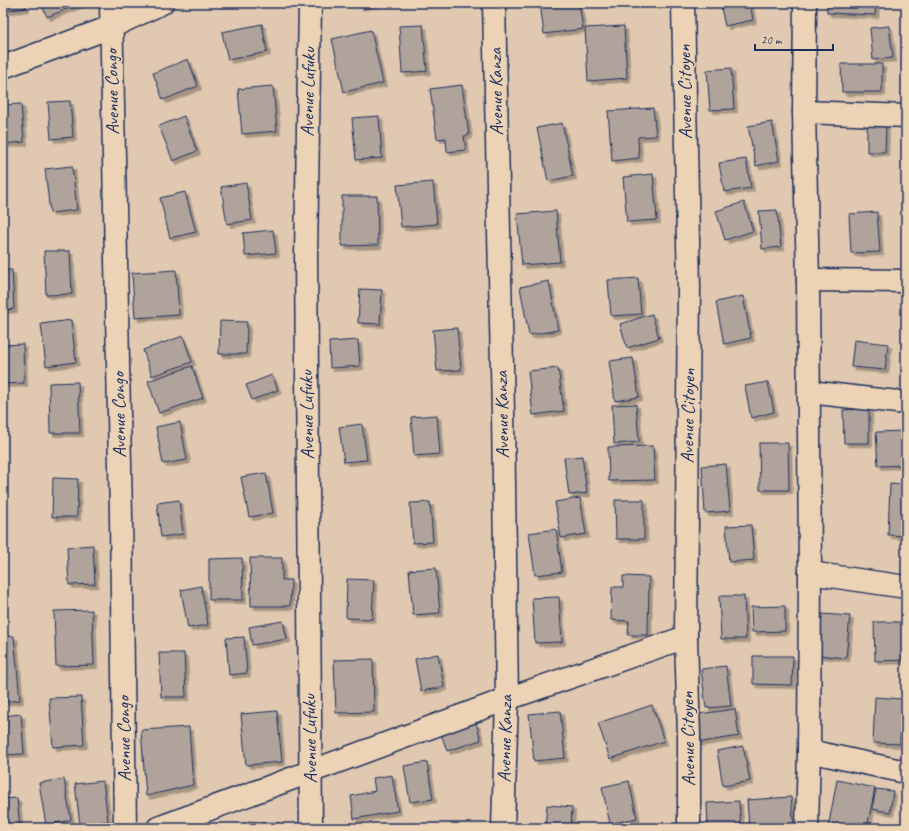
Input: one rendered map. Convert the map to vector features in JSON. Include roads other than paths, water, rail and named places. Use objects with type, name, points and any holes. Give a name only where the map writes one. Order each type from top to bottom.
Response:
[{"type":"street","name":"Avenue Congo","points":[[111,3],[121,509],[125,828]]},
{"type":"street","points":[[3,67],[111,27],[162,3]]},
{"type":"street","name":"Avenue Lufuku","points":[[310,3],[306,256],[311,828]]},
{"type":"street","name":"Avenue Kanza","points":[[494,3],[507,699],[503,828]]},
{"type":"street","name":"Avenue Citoyen","points":[[683,3],[689,288],[686,636],[689,736],[688,828]]},
{"type":"street","points":[[806,3],[804,112],[808,280],[810,573],[807,828]]},
{"type":"street","points":[[804,112],[906,116]]},
{"type":"street","points":[[808,280],[906,281]]},
{"type":"street","points":[[808,392],[906,403]]},
{"type":"street","points":[[810,573],[906,587]]},
{"type":"street","points":[[158,828],[507,699],[686,636]]},
{"type":"street","points":[[809,751],[906,772]]}]
